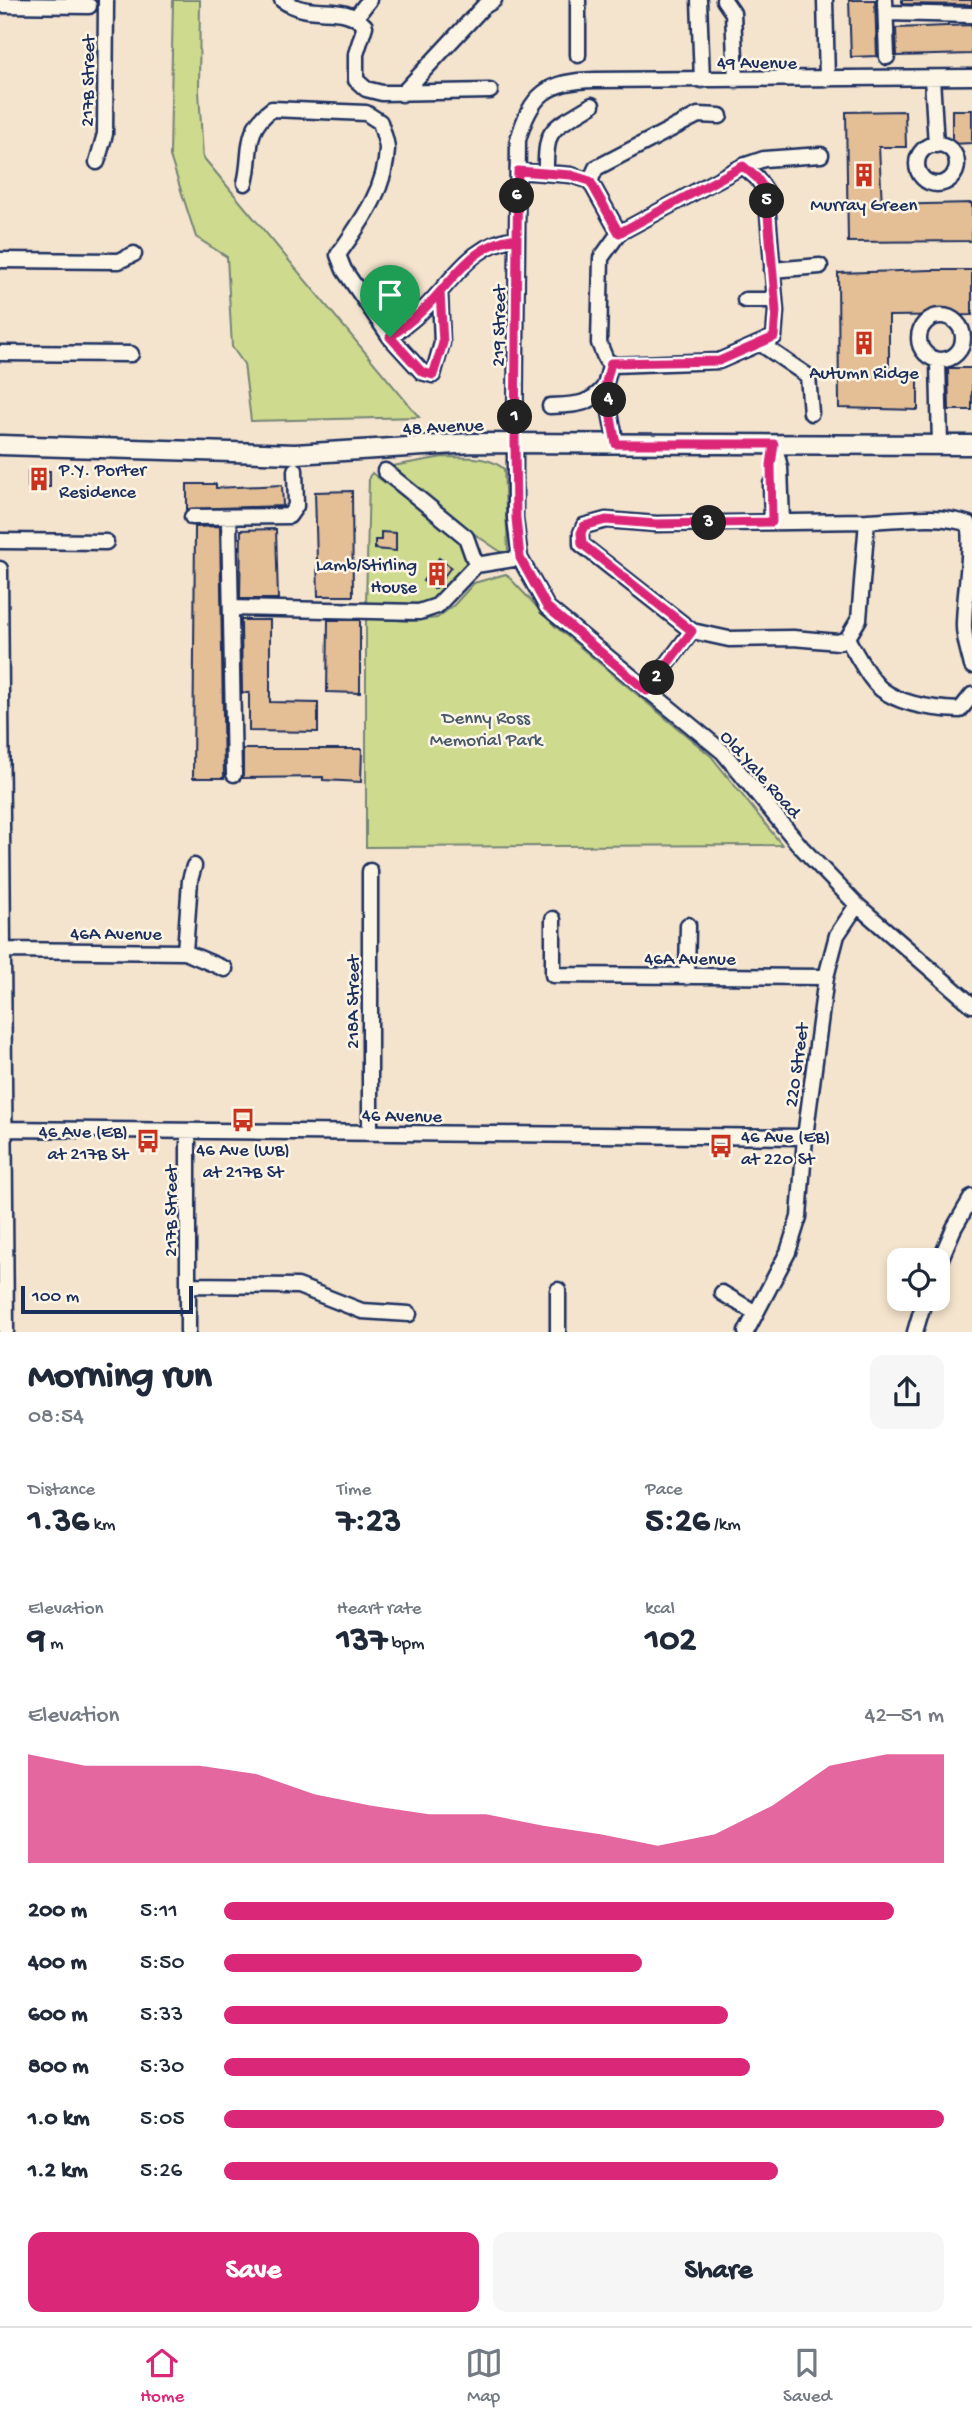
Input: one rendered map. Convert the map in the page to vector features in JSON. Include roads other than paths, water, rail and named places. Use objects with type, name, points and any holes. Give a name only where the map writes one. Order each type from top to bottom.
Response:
[{"type":"main road","name":"48 Avenue","points":[[0,445],[295,453],[472,443],[972,445]]},
{"type":"street","name":"217B Street","points":[[97,162],[105,134],[106,0]]},
{"type":"street","points":[[282,0],[293,8],[312,12],[348,11],[357,16],[365,26],[356,54],[356,80],[374,91],[402,94],[491,91]]},
{"type":"street","points":[[357,16],[369,0]]},
{"type":"street","points":[[402,94],[483,7],[494,0]]},
{"type":"street","points":[[578,0],[578,55]]},
{"type":"street","points":[[699,0],[702,80]]},
{"type":"street","points":[[724,0],[733,13],[736,80]]},
{"type":"street","points":[[825,0],[827,79]]},
{"type":"street","points":[[0,5],[89,6]]},
{"type":"street","points":[[887,57],[885,7],[972,15]]},
{"type":"street","name":"49 Avenue","points":[[545,91],[568,81],[972,77]]},
{"type":"street","points":[[932,78],[936,145]]},
{"type":"street","name":"219 Street","points":[[515,443],[518,140],[526,113],[545,91]]},
{"type":"street","points":[[546,173],[545,145],[550,131],[592,105]]},
{"type":"street","points":[[245,183],[249,170],[247,145],[260,118],[272,109],[366,113],[380,122],[387,148],[381,182],[370,208],[338,255],[344,270],[390,337],[422,372],[433,375],[443,343],[440,292]]},
{"type":"street","points":[[590,181],[596,168],[698,115],[720,116]]},
{"type":"street","points":[[743,166],[757,178],[766,191],[775,300],[774,337],[719,361],[611,363],[606,360],[599,343],[601,258],[619,233],[743,166],[764,159],[821,155]]},
{"type":"street","points":[[518,171],[571,175],[590,181],[619,233]]},
{"type":"street","points":[[390,337],[424,310],[476,252],[500,240],[517,238]]},
{"type":"street","points":[[0,260],[119,261],[134,254]]},
{"type":"street","points":[[772,270],[820,267]]},
{"type":"street","points":[[745,300],[775,300]]},
{"type":"street","points":[[761,344],[808,376],[811,413]]},
{"type":"street","points":[[0,353],[131,354]]},
{"type":"street","points":[[939,362],[940,444]]},
{"type":"street","points":[[550,406],[584,405],[596,398],[605,386],[611,363]]},
{"type":"street","points":[[605,386],[616,444]]},
{"type":"street","name":"Old Yale Road","points":[[515,443],[516,518],[520,558],[547,607],[723,752],[801,847],[858,905],[972,1005]]},
{"type":"street","points":[[774,444],[771,465],[777,522]]},
{"type":"street","points":[[192,517],[289,516],[296,506],[295,470]]},
{"type":"street","points":[[385,471],[467,537],[476,565]]},
{"type":"street","points":[[229,518],[234,774]]},
{"type":"street","points":[[867,521],[859,619],[847,639],[838,642],[793,638],[729,639],[692,631],[582,544],[581,533],[584,526],[606,520],[656,524],[955,519],[969,524],[972,564],[966,592],[964,627],[972,666]]},
{"type":"street","points":[[0,541],[106,542]]},
{"type":"street","points":[[231,608],[419,612],[437,606],[476,565],[520,558]]},
{"type":"street","points":[[0,569],[4,950],[2,1129],[6,1332]]},
{"type":"street","points":[[647,691],[692,631]]},
{"type":"street","points":[[847,639],[881,689],[909,702],[937,709],[960,710],[972,695]]},
{"type":"street","points":[[185,952],[190,880],[194,866]]},
{"type":"street","name":"218A Street","points":[[370,871],[370,1133]]},
{"type":"street","name":"220 Street","points":[[746,1332],[788,1252],[799,1216],[804,1137],[826,977],[836,935],[858,905]]},
{"type":"street","name":"46A Avenue","points":[[553,919],[553,975],[826,977]]},
{"type":"street","points":[[687,977],[688,925]]},
{"type":"street","name":"46A Avenue","points":[[4,950],[185,952],[225,969]]},
{"type":"street","name":"46 Avenue","points":[[2,1129],[804,1137]]},
{"type":"street","name":"217B Street","points":[[188,1131],[188,1332]]},
{"type":"street","points":[[945,1248],[972,1197]]},
{"type":"street","points":[[188,1285],[298,1286],[362,1311],[409,1314]]},
{"type":"street","points":[[558,1290],[558,1332]]},
{"type":"street","points":[[722,1293],[756,1313]]},
{"type":"street","points":[[915,1332],[921,1311]]},
{"type":"place","name":"Murray Green","points":[[864,175]]},
{"type":"place","name":"Autumn Ridge","points":[[864,343]]},
{"type":"place","name":"P.Y. Porter Residence","points":[[39,479]]},
{"type":"place","name":"Lamb/Stirling House","points":[[437,574]]},
{"type":"place","name":"46 Ave (WB) at 217B St","points":[[243,1120]]},
{"type":"place","name":"46 Ave (EB) at 217B St","points":[[148,1141]]},
{"type":"place","name":"46 Ave (EB) at 220 St","points":[[721,1146]]},
{"type":"park label","name":"Denny Ross Memorial Park","points":[[486,727]]}]
